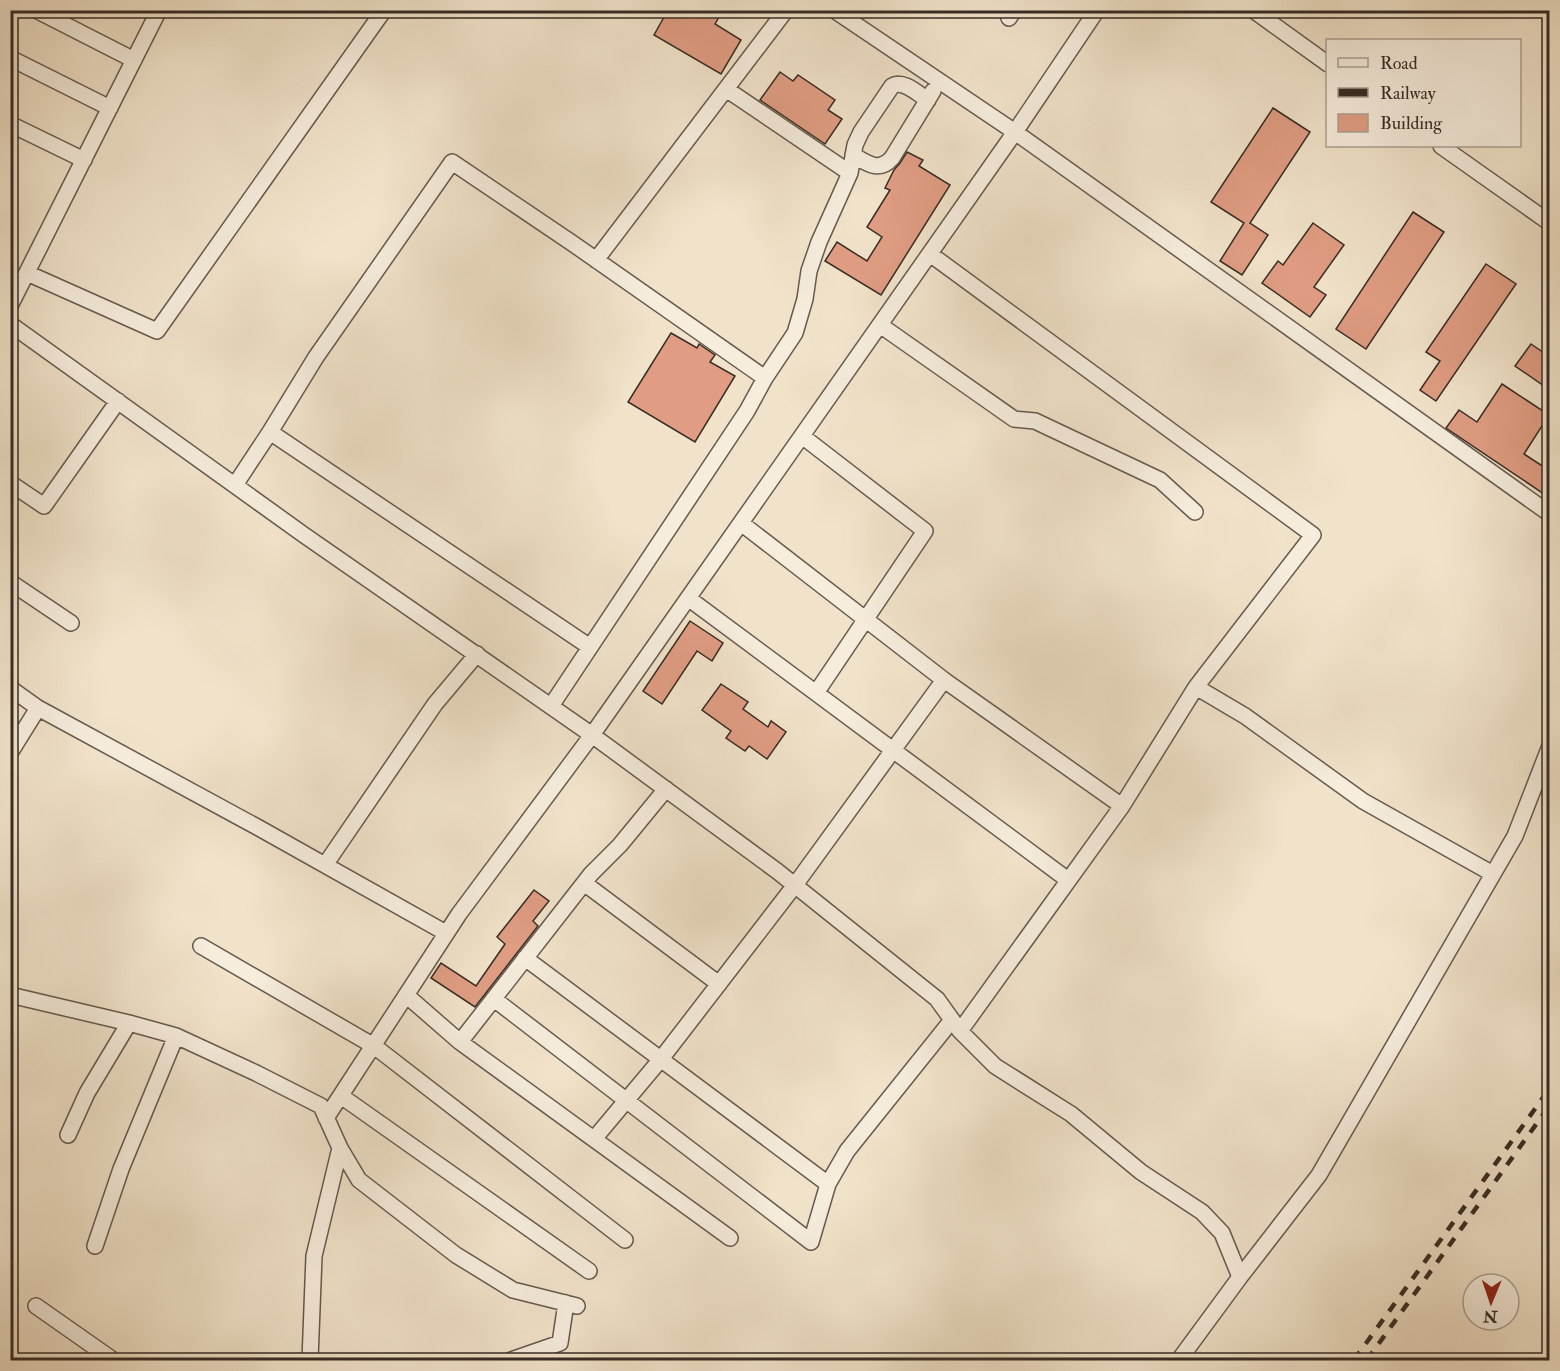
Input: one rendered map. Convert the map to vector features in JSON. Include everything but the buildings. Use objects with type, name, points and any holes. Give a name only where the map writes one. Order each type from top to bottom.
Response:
[{"type":"street","points":[[36,10],[134,60]]},
{"type":"street","points":[[10,306],[159,10]]},
{"type":"street","points":[[27,273],[157,331],[384,10]]},
{"type":"street","points":[[596,260],[786,10]]},
{"type":"street","points":[[834,10],[854,16],[939,81],[1015,132],[1550,514]]},
{"type":"street","points":[[326,1118],[459,914],[592,735],[1015,132],[1097,10]]},
{"type":"street","points":[[1253,10],[1326,63]]},
{"type":"street","points":[[10,58],[110,108]]},
{"type":"street","points":[[854,154],[869,164],[886,165],[939,81]]},
{"type":"street","points":[[551,706],[747,411],[765,378],[795,333],[805,299],[808,271],[850,173],[855,145],[861,132],[891,86],[903,84],[928,100]]},
{"type":"street","points":[[726,89],[850,173]]},
{"type":"street","points":[[10,124],[84,160]]},
{"type":"street","points":[[1442,147],[1550,223]]},
{"type":"street","points":[[235,485],[316,357],[452,162],[765,378]]},
{"type":"street","points":[[494,999],[810,1242],[828,1184],[847,1151],[956,1025],[1068,880],[1122,806],[1196,687],[1314,535],[930,254]]},
{"type":"street","points":[[10,324],[304,535],[592,735],[795,885],[937,999],[956,1025],[995,1066],[1071,1114],[1141,1172],[1202,1212],[1222,1233],[1240,1277]]},
{"type":"street","points":[[880,325],[1014,419],[1035,422],[1160,480],[1195,512]]},
{"type":"street","points":[[10,483],[44,506],[118,401]]},
{"type":"street","points":[[270,432],[590,646]]},
{"type":"street","points":[[802,436],[925,531],[816,693]]},
{"type":"street","points":[[741,523],[944,680],[1122,806]]},
{"type":"street","points":[[10,582],[71,623]]},
{"type":"street","points":[[688,598],[1068,880]]},
{"type":"street","points":[[325,866],[435,704],[477,654]]},
{"type":"street","points":[[594,1139],[661,1059],[795,885],[944,680]]},
{"type":"street","points":[[1196,687],[1245,716],[1363,801],[1493,874]]},
{"type":"street","points":[[10,688],[38,708],[446,933]]},
{"type":"street","points":[[10,753],[38,708]]},
{"type":"street","points":[[1179,1360],[1319,1175],[1515,836],[1550,746]]},
{"type":"street","points":[[460,1042],[591,874],[620,845],[666,789]]},
{"type":"street","points":[[584,883],[719,984]]},
{"type":"street","points":[[201,946],[374,1046],[625,1240]]},
{"type":"street","points":[[525,958],[828,1184]]},
{"type":"street","points":[[10,995],[176,1036],[321,1106],[358,1180],[456,1255],[513,1290],[571,1304],[560,1343],[511,1360]]},
{"type":"street","points":[[406,996],[460,1042],[730,1238]]},
{"type":"street","points":[[68,1135],[87,1093],[129,1023]]},
{"type":"street","points":[[94,1246],[121,1169],[176,1036]]},
{"type":"street","points":[[341,1096],[589,1271]]},
{"type":"street","points":[[310,1360],[314,1256],[340,1148]]},
{"type":"street","points":[[36,1306],[113,1360]]},
{"type":"railway","points":[[1354,1360],[1550,1088]]},
{"type":"railway","points":[[1367,1360],[1550,1105]]}]
